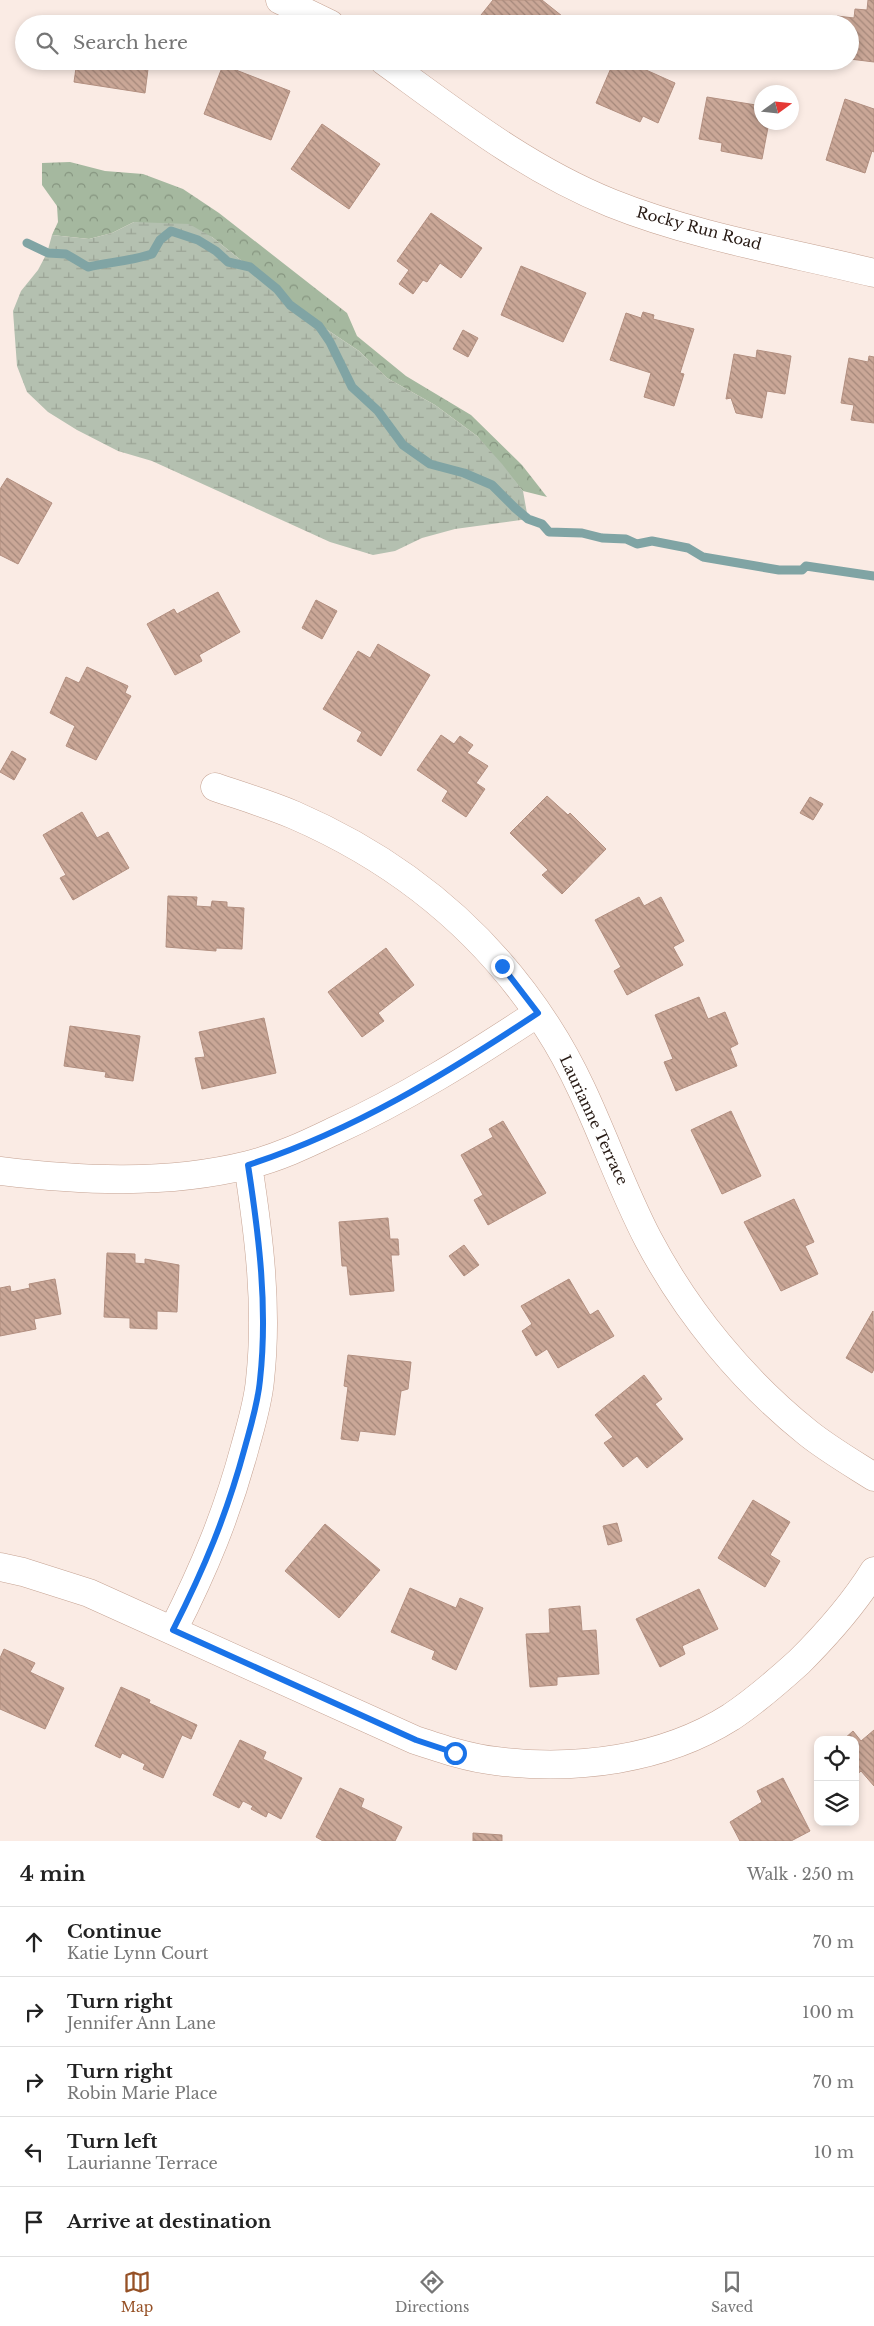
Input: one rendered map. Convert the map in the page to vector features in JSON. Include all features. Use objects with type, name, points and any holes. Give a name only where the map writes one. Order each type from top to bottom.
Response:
[{"type":"street","points":[[280,0],[311,15]]},
{"type":"street","name":"Rocky Run Road","points":[[396,70],[488,137],[548,173],[611,203],[678,226],[874,272]]},
{"type":"street","name":"Laurianne Terrace","points":[[214,787],[293,814],[354,844],[417,884],[457,918],[502,966],[538,1013],[581,1086],[648,1238],[682,1296],[714,1339],[759,1389],[809,1433],[874,1477]]},
{"type":"street","points":[[0,1171],[84,1179],[142,1178],[195,1174],[248,1165],[293,1150],[368,1116],[455,1068],[538,1013]]},
{"type":"street","points":[[173,1630],[206,1564],[232,1496],[251,1425],[260,1381],[263,1323],[259,1236],[248,1165]]},
{"type":"street","points":[[0,1567],[23,1572],[89,1593],[416,1740],[455,1753],[496,1761],[548,1765],[599,1762],[651,1752],[702,1733],[731,1717],[780,1680],[824,1637],[863,1589],[874,1571]]},
{"type":"green space","points":[[70,162],[105,171],[143,174],[183,189],[219,213],[347,313],[357,336],[406,376],[471,415],[522,465],[547,497],[523,491],[477,436],[435,405],[387,378],[359,351],[290,305],[277,289],[212,237],[134,222],[112,233],[89,239],[52,235],[58,222],[57,206],[42,185],[42,163]]},
{"type":"green space","points":[[134,222],[189,224],[212,237],[277,289],[290,305],[359,351],[387,378],[435,405],[477,436],[523,491],[528,519],[455,529],[422,538],[395,551],[373,555],[330,542],[152,461],[118,451],[77,430],[48,412],[27,392],[17,366],[13,311],[21,291],[38,270],[47,253],[52,235],[89,239],[112,233]]},
{"type":"building","points":[[493,0],[542,0],[561,15],[481,15]]},
{"type":"building","points":[[868,0],[874,0],[874,62],[859,60],[859,15],[854,15],[855,9],[867,10]]},
{"type":"building","points":[[76,70],[148,70],[145,93],[74,82]]},
{"type":"building","points":[[221,70],[236,70],[290,91],[271,140],[204,114]]},
{"type":"building","points":[[610,70],[646,70],[675,83],[658,123],[643,116],[640,122],[596,103]]},
{"type":"building","points":[[707,97],[754,105],[754,130],[767,130],[762,159],[721,151],[722,143],[699,139]]},
{"type":"building","points":[[845,99],[874,109],[874,152],[872,151],[865,173],[826,160]]},
{"type":"building","points":[[322,124],[380,164],[349,209],[291,169]]},
{"type":"building","points":[[431,213],[482,248],[461,278],[440,263],[427,282],[423,280],[413,294],[399,284],[409,270],[397,261]]},
{"type":"building","points":[[521,266],[586,293],[563,342],[501,315]]},
{"type":"building","points":[[643,312],[654,315],[653,319],[694,329],[680,373],[684,374],[674,406],[644,397],[651,373],[610,360],[626,313],[641,318]]},
{"type":"building","points":[[463,330],[478,338],[468,357],[453,349]]},
{"type":"building","points":[[757,350],[791,356],[785,394],[767,391],[762,418],[736,413],[731,398],[726,399],[734,354],[756,358]]},
{"type":"building","points":[[869,356],[874,357],[874,423],[851,420],[854,405],[841,403],[849,358],[868,362]]},
{"type":"building","points":[[7,478],[52,503],[18,564],[0,555],[0,489]]},
{"type":"building","points":[[218,592],[240,632],[199,655],[202,661],[175,675],[147,624],[174,609],[177,614]]},
{"type":"building","points":[[316,600],[337,611],[322,639],[302,628]]},
{"type":"building","points":[[378,644],[430,675],[381,756],[357,741],[362,732],[323,709],[358,651],[370,658]]},
{"type":"building","points":[[87,667],[128,686],[125,693],[131,696],[96,760],[66,746],[75,726],[50,713],[66,677],[79,683]]},
{"type":"building","points":[[441,735],[454,744],[460,736],[473,745],[467,753],[488,766],[476,783],[485,789],[466,817],[442,801],[448,791],[417,770]]},
{"type":"building","points":[[12,751],[26,759],[14,780],[0,772]]},
{"type":"building","points":[[547,796],[568,815],[570,813],[606,849],[562,894],[542,875],[548,870],[510,833]]},
{"type":"building","points":[[810,797],[823,804],[813,820],[800,813]]},
{"type":"building","points":[[82,812],[97,838],[108,832],[129,868],[73,900],[60,878],[66,875],[43,835]]},
{"type":"building","points":[[168,896],[197,897],[196,906],[211,907],[212,901],[227,902],[227,907],[244,908],[242,949],[216,948],[216,951],[166,947]]},
{"type":"building","points":[[639,897],[644,906],[661,897],[684,941],[673,947],[683,965],[627,995],[614,971],[621,967],[595,920]]},
{"type":"building","points":[[386,948],[414,985],[378,1013],[384,1021],[362,1037],[328,992]]},
{"type":"building","points":[[699,997],[708,1019],[725,1012],[738,1044],[730,1048],[737,1066],[676,1091],[664,1062],[673,1059],[655,1015]]},
{"type":"building","points":[[264,1018],[276,1073],[202,1089],[195,1058],[205,1057],[199,1032]]},
{"type":"building","points":[[70,1026],[140,1036],[133,1081],[105,1077],[106,1072],[64,1066]]},
{"type":"building","points":[[731,1111],[761,1176],[722,1194],[691,1130]]},
{"type":"building","points":[[503,1121],[546,1193],[488,1225],[474,1200],[483,1195],[461,1155],[493,1137],[489,1129]]},
{"type":"building","points":[[794,1199],[814,1242],[805,1246],[818,1274],[781,1291],[744,1222]]},
{"type":"building","points":[[388,1218],[390,1239],[398,1239],[399,1255],[391,1255],[394,1291],[350,1295],[347,1266],[342,1266],[339,1222]]},
{"type":"building","points":[[464,1245],[479,1265],[464,1276],[449,1256]]},
{"type":"building","points":[[107,1253],[135,1254],[135,1263],[145,1264],[145,1259],[179,1265],[177,1312],[157,1311],[157,1329],[130,1328],[130,1318],[104,1317]]},
{"type":"building","points":[[55,1279],[61,1314],[34,1319],[36,1329],[0,1336],[0,1288],[10,1286],[11,1292],[30,1288],[29,1284]]},
{"type":"building","points":[[569,1279],[590,1315],[598,1310],[614,1336],[558,1368],[547,1349],[536,1356],[522,1331],[532,1324],[521,1306]]},
{"type":"building","points":[[873,1311],[874,1369],[872,1373],[846,1358]]},
{"type":"building","points":[[348,1355],[411,1362],[408,1389],[401,1391],[395,1435],[360,1431],[358,1441],[341,1439],[348,1387],[344,1386]]},
{"type":"building","points":[[644,1375],[662,1399],[655,1404],[683,1439],[647,1468],[637,1456],[623,1467],[604,1443],[613,1437],[595,1415]]},
{"type":"building","points":[[753,1500],[790,1522],[770,1555],[780,1561],[765,1587],[718,1558]]},
{"type":"building","points":[[617,1523],[622,1541],[608,1545],[603,1526]]},
{"type":"building","points":[[325,1524],[380,1570],[339,1618],[285,1571]]},
{"type":"building","points":[[410,1588],[456,1608],[460,1598],[483,1608],[456,1670],[432,1659],[435,1651],[391,1632]]},
{"type":"building","points":[[699,1589],[718,1629],[682,1646],[685,1654],[660,1667],[636,1619]]},
{"type":"building","points":[[580,1606],[582,1631],[596,1630],[599,1674],[557,1677],[557,1685],[530,1687],[526,1634],[550,1633],[549,1609]]},
{"type":"building","points":[[4,1649],[35,1663],[30,1672],[64,1688],[45,1729],[0,1709],[0,1658]]},
{"type":"building","points":[[121,1687],[150,1700],[149,1703],[197,1725],[191,1739],[182,1735],[163,1778],[143,1769],[145,1764],[122,1753],[120,1758],[95,1746]]},
{"type":"building","points":[[874,1730],[874,1786],[861,1771],[859,1773],[859,1738],[861,1741]]},
{"type":"building","points":[[853,1731],[857,1736],[847,1736]]},
{"type":"building","points":[[240,1740],[266,1752],[263,1759],[302,1778],[281,1819],[268,1812],[266,1817],[251,1809],[253,1806],[243,1801],[239,1808],[213,1795]]},
{"type":"building","points":[[783,1778],[810,1831],[791,1841],[740,1841],[730,1822],[762,1802],[757,1791]]},
{"type":"building","points":[[340,1788],[364,1799],[361,1807],[402,1827],[395,1841],[323,1841],[316,1837]]},
{"type":"building","points":[[473,1833],[502,1835],[502,1841],[473,1841]]},
{"type":"waterway","points":[[27,243],[48,253],[66,254],[88,267],[152,254],[160,240],[171,231],[198,240],[216,251],[228,262],[250,267],[277,289],[290,305],[319,326],[330,342],[352,387],[378,411],[403,445],[430,464],[464,473],[492,485],[528,519],[542,524],[549,532],[582,533],[602,538],[626,539],[637,544],[652,541],[688,548],[703,557],[779,570],[802,570],[806,566],[874,576]]},
{"type":"route","points":[[455,1753],[416,1740],[173,1630],[206,1564],[232,1496],[251,1425],[260,1381],[263,1323],[259,1236],[248,1165],[293,1150],[368,1116],[455,1068],[538,1013],[502,966]]}]
